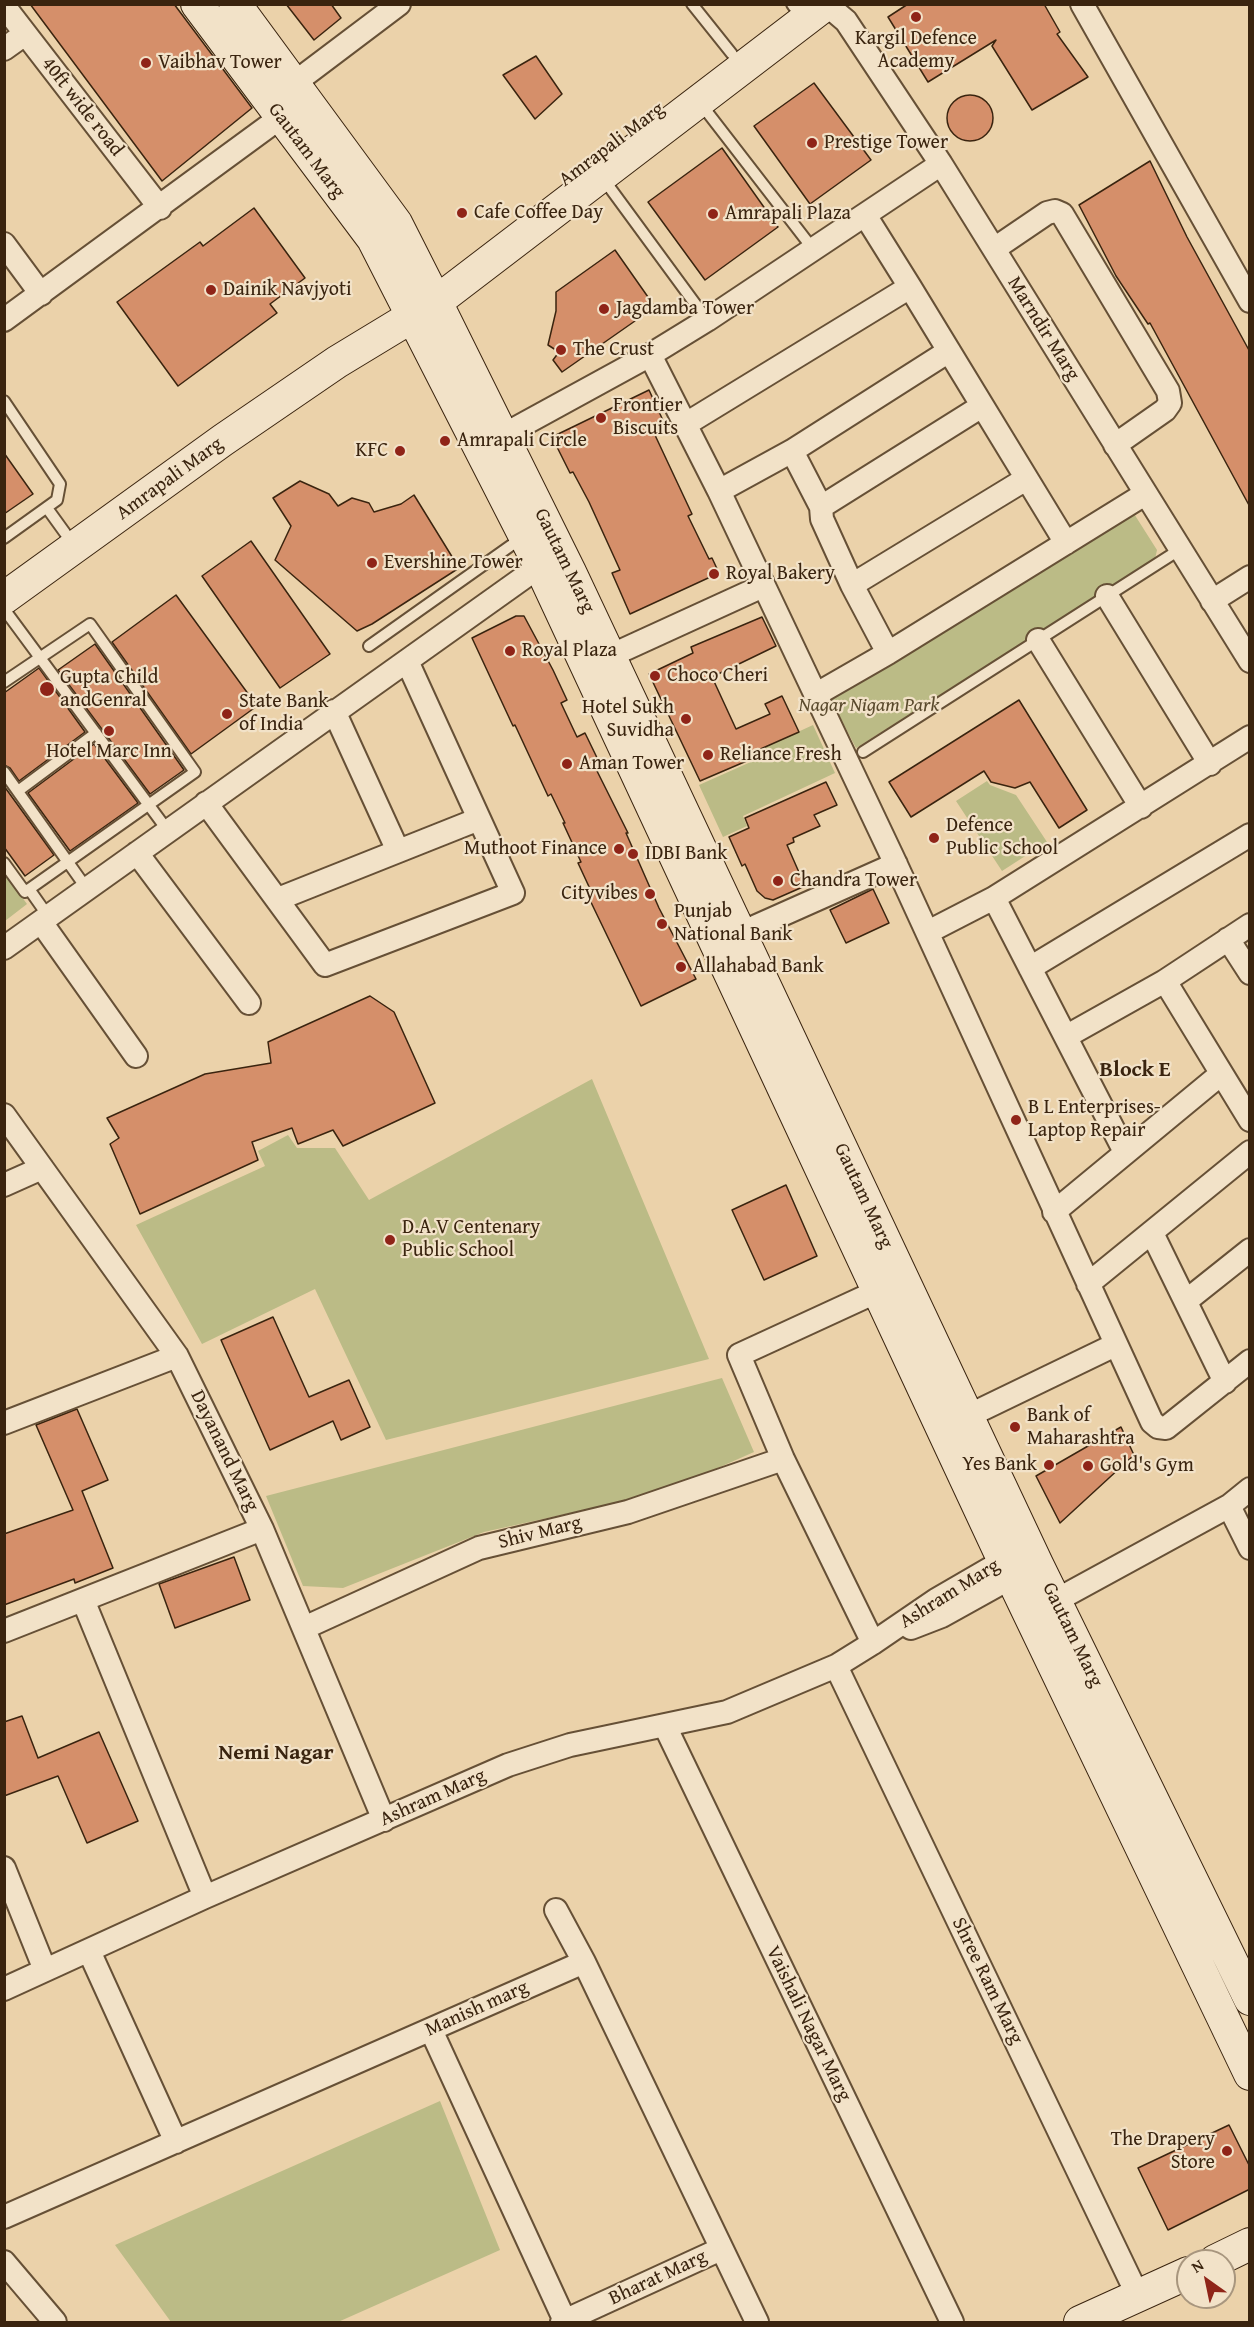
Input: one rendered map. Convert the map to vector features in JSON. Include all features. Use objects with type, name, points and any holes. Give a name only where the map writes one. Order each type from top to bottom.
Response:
[{"type":"street","name":"Gautam Marg","points":[[235,4],[396,223],[420,302],[524,537],[540,566],[878,1291],[1020,1562],[1250,2074]]},
{"type":"street","name":"Amrapali Marg","points":[[4,598],[420,302],[537,225],[826,4]]},
{"type":"street","name":"Marndir Marg","points":[[826,4],[846,21],[941,164],[1250,661]]},
{"type":"street","points":[[1082,4],[1250,301]]},
{"type":"street","name":"Amrapali Marg","points":[[420,302],[794,5]]},
{"type":"street","name":"40ft wide road","points":[[4,6],[160,208]]},
{"type":"street","points":[[293,84],[390,7]]},
{"type":"street","name":"Gautam Marg","points":[[201,20],[281,117],[373,239],[420,302],[480,391],[610,656],[968,1416],[1020,1562],[1055,1601],[1250,1999]]},
{"type":"street","points":[[4,49],[25,34]]},
{"type":"street","points":[[4,320],[160,208],[281,117]]},
{"type":"street","points":[[502,436],[650,355],[707,320],[941,164]]},
{"type":"street","points":[[994,249],[1047,213],[1055,211],[1062,214],[1168,392],[1170,403],[1165,410],[1115,445]]},
{"type":"street","points":[[865,215],[1066,543]]},
{"type":"street","points":[[4,244],[41,294]]},
{"type":"street","points":[[686,424],[910,286]]},
{"type":"street","points":[[719,491],[792,451],[949,351]]},
{"type":"street","points":[[650,355],[719,491],[815,695],[900,857],[928,932],[1054,1212],[1152,1422],[1158,1428],[1166,1428],[1250,1361]]},
{"type":"street","points":[[821,507],[982,406]]},
{"type":"street","points":[[792,451],[821,507],[822,519],[852,585],[888,653]]},
{"type":"street","points":[[852,585],[1026,479]]},
{"type":"street","points":[[815,695],[888,653],[1145,494]]},
{"type":"street","points":[[4,948],[540,566]]},
{"type":"street","points":[[1212,601],[1250,577]]},
{"type":"street","points":[[610,656],[763,586]]},
{"type":"street","points":[[1107,596],[1210,764]]},
{"type":"street","points":[[1038,640],[1141,807]]},
{"type":"street","points":[[207,803],[325,966],[513,893],[407,661]]},
{"type":"street","points":[[334,711],[398,852]]},
{"type":"street","points":[[928,932],[994,898],[1250,737]]},
{"type":"street","points":[[278,899],[479,819]]},
{"type":"street","points":[[1030,968],[1250,835]]},
{"type":"street","points":[[137,853],[249,1003]]},
{"type":"street","points":[[741,933],[900,857]]},
{"type":"street","points":[[994,898],[1125,1152]]},
{"type":"street","points":[[45,919],[136,1056]]},
{"type":"street","points":[[1067,1036],[1165,981],[1250,925]]},
{"type":"street","points":[[1228,939],[1250,973]]},
{"type":"street","points":[[1165,981],[1250,1120]]},
{"type":"street","points":[[1054,1212],[1221,1074]]},
{"type":"street","name":"Dayanand Marg","points":[[4,1115],[177,1356],[262,1529],[384,1820]]},
{"type":"street","points":[[1088,1284],[1250,1152]]},
{"type":"street","points":[[4,1185],[42,1168]]},
{"type":"street","points":[[1152,1233],[1225,1382]]},
{"type":"street","points":[[1186,1301],[1250,1250]]},
{"type":"street","points":[[873,1643],[783,1459],[739,1355],[878,1291]]},
{"type":"street","points":[[968,1416],[1115,1345]]},
{"type":"street","points":[[4,1423],[177,1356]]},
{"type":"street","name":"Shiv Marg","points":[[304,1628],[479,1548],[628,1512],[783,1459]]},
{"type":"street","points":[[1055,1601],[1229,1506],[1250,1489]]},
{"type":"street","points":[[1229,1506],[1250,1548]]},
{"type":"street","points":[[4,1631],[262,1529]]},
{"type":"street","name":"Ashram Marg","points":[[4,1989],[205,1897],[508,1765],[570,1745],[727,1712],[836,1666],[873,1643],[942,1616],[1020,1562]]},
{"type":"street","points":[[83,1600],[205,1897]]},
{"type":"street","name":"Shree Ram Marg","points":[[836,1666],[1138,2296]]},
{"type":"street","name":"Vaishali Nagar Marg","points":[[665,1726],[952,2322]]},
{"type":"street","points":[[4,1868],[45,1970]]},
{"type":"street","points":[[556,1910],[584,1962],[757,2322]]},
{"type":"street","points":[[89,1951],[176,2142]]},
{"type":"street","name":"Manish marg","points":[[4,2217],[584,1962]]},
{"type":"street","points":[[431,2030],[563,2322]]},
{"type":"street","points":[[1236,2251],[1250,2244]]},
{"type":"street","name":"Bharat Marg","points":[[563,2322],[721,2249]]},
{"type":"street","points":[[4,2262],[55,2322]]},
{"type":"street","points":[[1080,2322],[1176,2279]]},
{"type":"lane","points":[[692,4],[732,54]]},
{"type":"lane","points":[[699,101],[813,249]]},
{"type":"lane","points":[[602,176],[707,320]]},
{"type":"lane","points":[[4,401],[60,484],[57,500],[4,538]]},
{"type":"lane","points":[[47,508],[75,547]]},
{"type":"lane","points":[[369,646],[524,537]]},
{"type":"lane","points":[[863,752],[1179,550]]},
{"type":"lane","points":[[4,609],[168,831]]},
{"type":"lane","points":[[4,682],[90,624],[195,772],[25,892],[4,863]]},
{"type":"lane","points":[[18,791],[96,733]]},
{"type":"lane","points":[[4,772],[87,889]]},
{"type":"lane","points":[[29,890],[45,919]]},
{"type":"green space","name":"Nagar Nigam Park","points":[[1131,509],[1157,550],[1155,559],[856,748],[830,698]]},
{"type":"green space","points":[[813,725],[835,773],[743,816],[747,826],[723,837],[699,785],[753,761],[752,753]]},
{"type":"green space","points":[[987,781],[990,785],[1016,795],[1047,842],[1002,871],[956,801]]},
{"type":"green space","points":[[4,873],[27,904],[5,921],[4,921]]},
{"type":"green space","points":[[592,1079],[709,1359],[386,1440],[315,1289],[202,1344],[136,1225],[265,1166],[258,1151],[288,1135],[297,1148],[335,1148],[369,1200]]},
{"type":"green space","points":[[722,1378],[754,1452],[661,1493],[484,1532],[343,1588],[303,1586],[266,1496]]},
{"type":"green space","points":[[440,2101],[500,2250],[338,2322],[171,2322],[115,2245]]},
{"type":"building","name":"Vaibhav Tower","points":[[30,4],[174,4],[252,108],[162,181]]},
{"type":"building","points":[[286,4],[331,4],[341,18],[314,40]]},
{"type":"building","points":[[908,4],[1044,4],[1060,32],[1057,34],[1088,77],[1032,110],[992,46],[996,40],[928,82],[888,17]]},
{"type":"building","points":[[536,56],[562,94],[535,119],[503,75]]},
{"type":"building","name":"Prestige Tower","points":[[814,83],[871,160],[810,204],[754,126]]},
{"type":"building","points":[[970,95],[986,102],[993,118],[986,134],[970,141],[954,134],[947,118],[954,102]]},
{"type":"building","name":"Amrapali Plaza","points":[[722,148],[778,227],[705,280],[648,202]]},
{"type":"building","points":[[1150,161],[1187,237],[1250,352],[1250,507],[1150,323],[1148,324],[1116,276],[1079,205]]},
{"type":"building","name":"Dainik Navjyoti","points":[[254,208],[305,278],[270,304],[277,313],[178,386],[117,302],[200,242],[203,246]]},
{"type":"building","name":"Jagdamba Tower","points":[[615,250],[655,307],[562,372],[553,360],[559,352],[548,345],[556,311],[556,292]]},
{"type":"building","points":[[649,390],[666,427],[654,433],[692,514],[688,516],[709,559],[712,558],[719,573],[630,614],[612,573],[620,570],[589,502],[573,472],[570,473],[552,437]]},
{"type":"building","points":[[4,453],[33,494],[4,514]]},
{"type":"building","points":[[300,481],[329,494],[338,506],[352,498],[369,503],[374,512],[401,504],[414,495],[459,568],[372,624],[357,631],[275,560],[291,526],[273,498]]},
{"type":"building","points":[[251,541],[330,654],[280,688],[202,576]]},
{"type":"building","points":[[176,595],[257,706],[191,754],[112,642]]},
{"type":"building","points":[[516,616],[524,616],[553,670],[567,700],[561,703],[577,737],[585,733],[602,768],[597,771],[628,833],[626,833],[659,908],[696,979],[641,1006],[587,894],[591,891],[578,863],[581,862],[563,823],[565,823],[551,794],[548,796],[472,638]]},
{"type":"building","points":[[762,617],[776,646],[712,677],[736,729],[770,714],[765,704],[782,696],[799,732],[747,755],[749,760],[700,781],[649,674],[693,653],[691,647]]},
{"type":"building","points":[[95,644],[184,770],[150,794],[58,670]]},
{"type":"building","points":[[39,668],[85,732],[19,781],[10,768],[4,765],[4,693]]},
{"type":"building","points":[[1019,700],[1087,810],[1059,828],[1030,782],[1015,788],[991,782],[984,771],[911,817],[889,782]]},
{"type":"building","points":[[94,744],[138,803],[70,851],[28,793]]},
{"type":"building","points":[[826,782],[837,805],[814,815],[820,826],[793,838],[794,842],[787,845],[805,886],[773,900],[765,898],[757,891],[745,864],[742,866],[729,837],[749,828],[745,818]]},
{"type":"building","points":[[4,786],[54,855],[25,876],[4,847]]},
{"type":"building","points":[[873,889],[889,923],[846,943],[830,910]]},
{"type":"building","points":[[370,996],[394,1012],[435,1103],[343,1146],[333,1130],[298,1144],[292,1128],[252,1142],[258,1160],[140,1214],[110,1144],[119,1138],[107,1118],[205,1074],[271,1063],[268,1042]]},
{"type":"building","points":[[786,1185],[817,1256],[764,1280],[732,1210]]},
{"type":"building","points":[[273,1317],[309,1397],[349,1380],[370,1427],[341,1440],[333,1421],[270,1450],[221,1340]]},
{"type":"building","points":[[77,1409],[108,1480],[82,1491],[113,1568],[75,1583],[74,1579],[4,1605],[4,1534],[73,1510],[36,1425]]},
{"type":"building","name":"Gold's Gym","points":[[1121,1427],[1134,1455],[1060,1523],[1036,1476]]},
{"type":"building","points":[[234,1557],[250,1600],[175,1628],[159,1584]]},
{"type":"building","points":[[22,1716],[38,1758],[99,1732],[138,1821],[87,1843],[58,1776],[4,1796],[4,1722]]},
{"type":"building","points":[[1229,2125],[1250,2167],[1250,2189],[1168,2230],[1138,2168]]},
{"type":"place","name":"Kargil Defence Academy","points":[[916,17]]},
{"type":"place","name":"Vaibhav Tower","points":[[146,63]]},
{"type":"place","name":"Prestige Tower","points":[[812,143]]},
{"type":"place","name":"Cafe Coffee Day","points":[[462,213]]},
{"type":"place","name":"Amrapali Plaza","points":[[713,214]]},
{"type":"place","name":"Dainik Navjyoti","points":[[211,290]]},
{"type":"place","name":"Jagdamba Tower","points":[[604,309]]},
{"type":"place","name":"The Crust","points":[[561,350]]},
{"type":"place","name":"Frontier Biscuits","points":[[601,418]]},
{"type":"place","name":"Amrapali Circle","points":[[445,441]]},
{"type":"place","name":"KFC","points":[[400,451]]},
{"type":"place","name":"Evershine Tower","points":[[372,563]]},
{"type":"place","name":"Royal Bakery","points":[[714,574]]},
{"type":"place","name":"Royal Plaza","points":[[510,651]]},
{"type":"place","name":"Choco Cheri","points":[[655,676]]},
{"type":"place","name":"Gupta Child andGenral","points":[[47,689]]},
{"type":"place","name":"State Bank of India","points":[[227,714]]},
{"type":"place","name":"Hotel Sukh Suvidha","points":[[686,719]]},
{"type":"place","name":"Hotel Marc Inn","points":[[109,731]]},
{"type":"place","name":"Reliance Fresh","points":[[708,755]]},
{"type":"place","name":"Aman Tower","points":[[567,764]]},
{"type":"place","name":"Defence Public School","points":[[934,838]]},
{"type":"place","name":"Muthoot Finance","points":[[619,849]]},
{"type":"place","name":"IDBI Bank","points":[[633,854]]},
{"type":"place","name":"Chandra Tower","points":[[778,881]]},
{"type":"place","name":"Cityvibes","points":[[650,894]]},
{"type":"place","name":"Punjab National Bank","points":[[662,924]]},
{"type":"place","name":"Allahabad Bank","points":[[681,967]]},
{"type":"place","name":"B L Enterprises- Laptop Repair","points":[[1016,1120]]},
{"type":"place","name":"D.A.V Centenary Public School","points":[[390,1240]]},
{"type":"place","name":"Bank of Maharashtra","points":[[1015,1427]]},
{"type":"place","name":"Yes Bank","points":[[1049,1465]]},
{"type":"place","name":"Gold's Gym","points":[[1088,1466]]},
{"type":"place","name":"The Drapery Store","points":[[1227,2151]]},
{"type":"district","name":"Block E","points":[[1135,1070]]},
{"type":"district","name":"Nemi Nagar","points":[[276,1753]]}]
